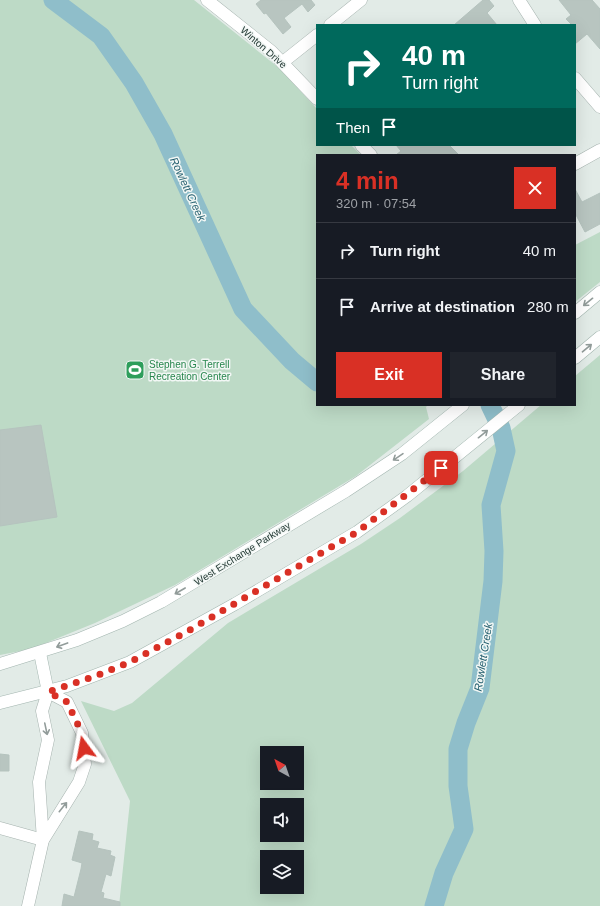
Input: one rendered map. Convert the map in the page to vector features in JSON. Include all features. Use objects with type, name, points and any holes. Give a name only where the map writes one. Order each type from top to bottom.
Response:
[{"type":"main road","name":"Winton Drive","points":[[207,0],[283,62],[316,98]]},
{"type":"main road","points":[[331,24],[361,0]]},
{"type":"main road","points":[[519,0],[534,24]]},
{"type":"main road","points":[[283,62],[316,36]]},
{"type":"main road","points":[[576,79],[600,107]]},
{"type":"main road","points":[[362,146],[370,154]]},
{"type":"main road","points":[[576,163],[600,150]]},
{"type":"main road","points":[[576,312],[600,292]]},
{"type":"main road","points":[[576,357],[600,337]]},
{"type":"main road","name":"West Exchange Parkway","points":[[0,664],[40,653],[123,621],[166,599],[237,555],[346,491],[430,434],[463,406]]},
{"type":"main road","points":[[0,704],[48,692],[93,677],[130,662],[236,604],[357,532],[453,459],[518,406]]},
{"type":"main road","points":[[28,906],[43,840],[39,782],[48,740],[42,711],[48,692],[40,653]]},
{"type":"main road","points":[[43,840],[79,782],[85,764],[82,733],[67,702],[48,692]]},
{"type":"main road","points":[[0,828],[43,840]]},
{"type":"green space","points":[[0,0],[194,0],[279,68],[316,108],[316,146],[352,146],[360,154],[316,154],[316,406],[427,406],[429,419],[356,476],[175,585],[95,623],[31,649],[0,655]]},
{"type":"green space","points":[[600,232],[600,282],[576,301],[576,244]]},
{"type":"green space","points":[[600,355],[600,906],[119,906],[130,801],[81,701],[114,711],[132,703],[228,623],[361,544],[400,518],[463,471],[540,406],[576,406],[576,375]]},
{"type":"building","points":[[261,0],[311,0],[315,5],[308,12],[302,4],[284,18],[291,27],[283,34],[266,13],[264,14],[256,4]]},
{"type":"building","points":[[483,0],[489,0],[494,6],[487,13],[496,24],[455,24]]},
{"type":"building","points":[[559,0],[592,0],[600,9],[600,49],[587,34],[576,43],[576,24],[571,24],[566,19],[571,15]]},
{"type":"building","points":[[397,146],[450,146],[458,154],[397,154],[401,151]]},
{"type":"building","points":[[576,191],[582,202],[600,193],[600,224],[585,232],[576,215]]},
{"type":"building","points":[[41,425],[57,517],[0,526],[0,430]]},
{"type":"building","points":[[0,754],[9,755],[9,771],[0,771]]},
{"type":"building","points":[[79,831],[93,834],[92,840],[99,842],[97,848],[111,851],[110,855],[115,857],[111,876],[106,874],[101,892],[104,893],[103,898],[120,902],[120,906],[62,906],[64,894],[74,897],[81,869],[82,863],[72,860]]},
{"type":"waterway","name":"Rowlett Creek","points":[[53,0],[101,36],[134,83],[163,134],[243,309],[292,361],[316,381]]},
{"type":"waterway","name":"Rowlett Creek","points":[[434,906],[444,873],[464,829],[458,786],[458,749],[466,723],[480,688],[493,581],[494,551],[491,505],[506,451],[501,428],[490,406]]},
{"type":"place","name":"Stephen G. Terrell Recreation Center","points":[[135,370]]},
{"type":"route","points":[[84,748],[82,733],[67,702],[48,692],[93,677],[130,662],[188,631],[357,532],[407,496],[441,468]]}]
